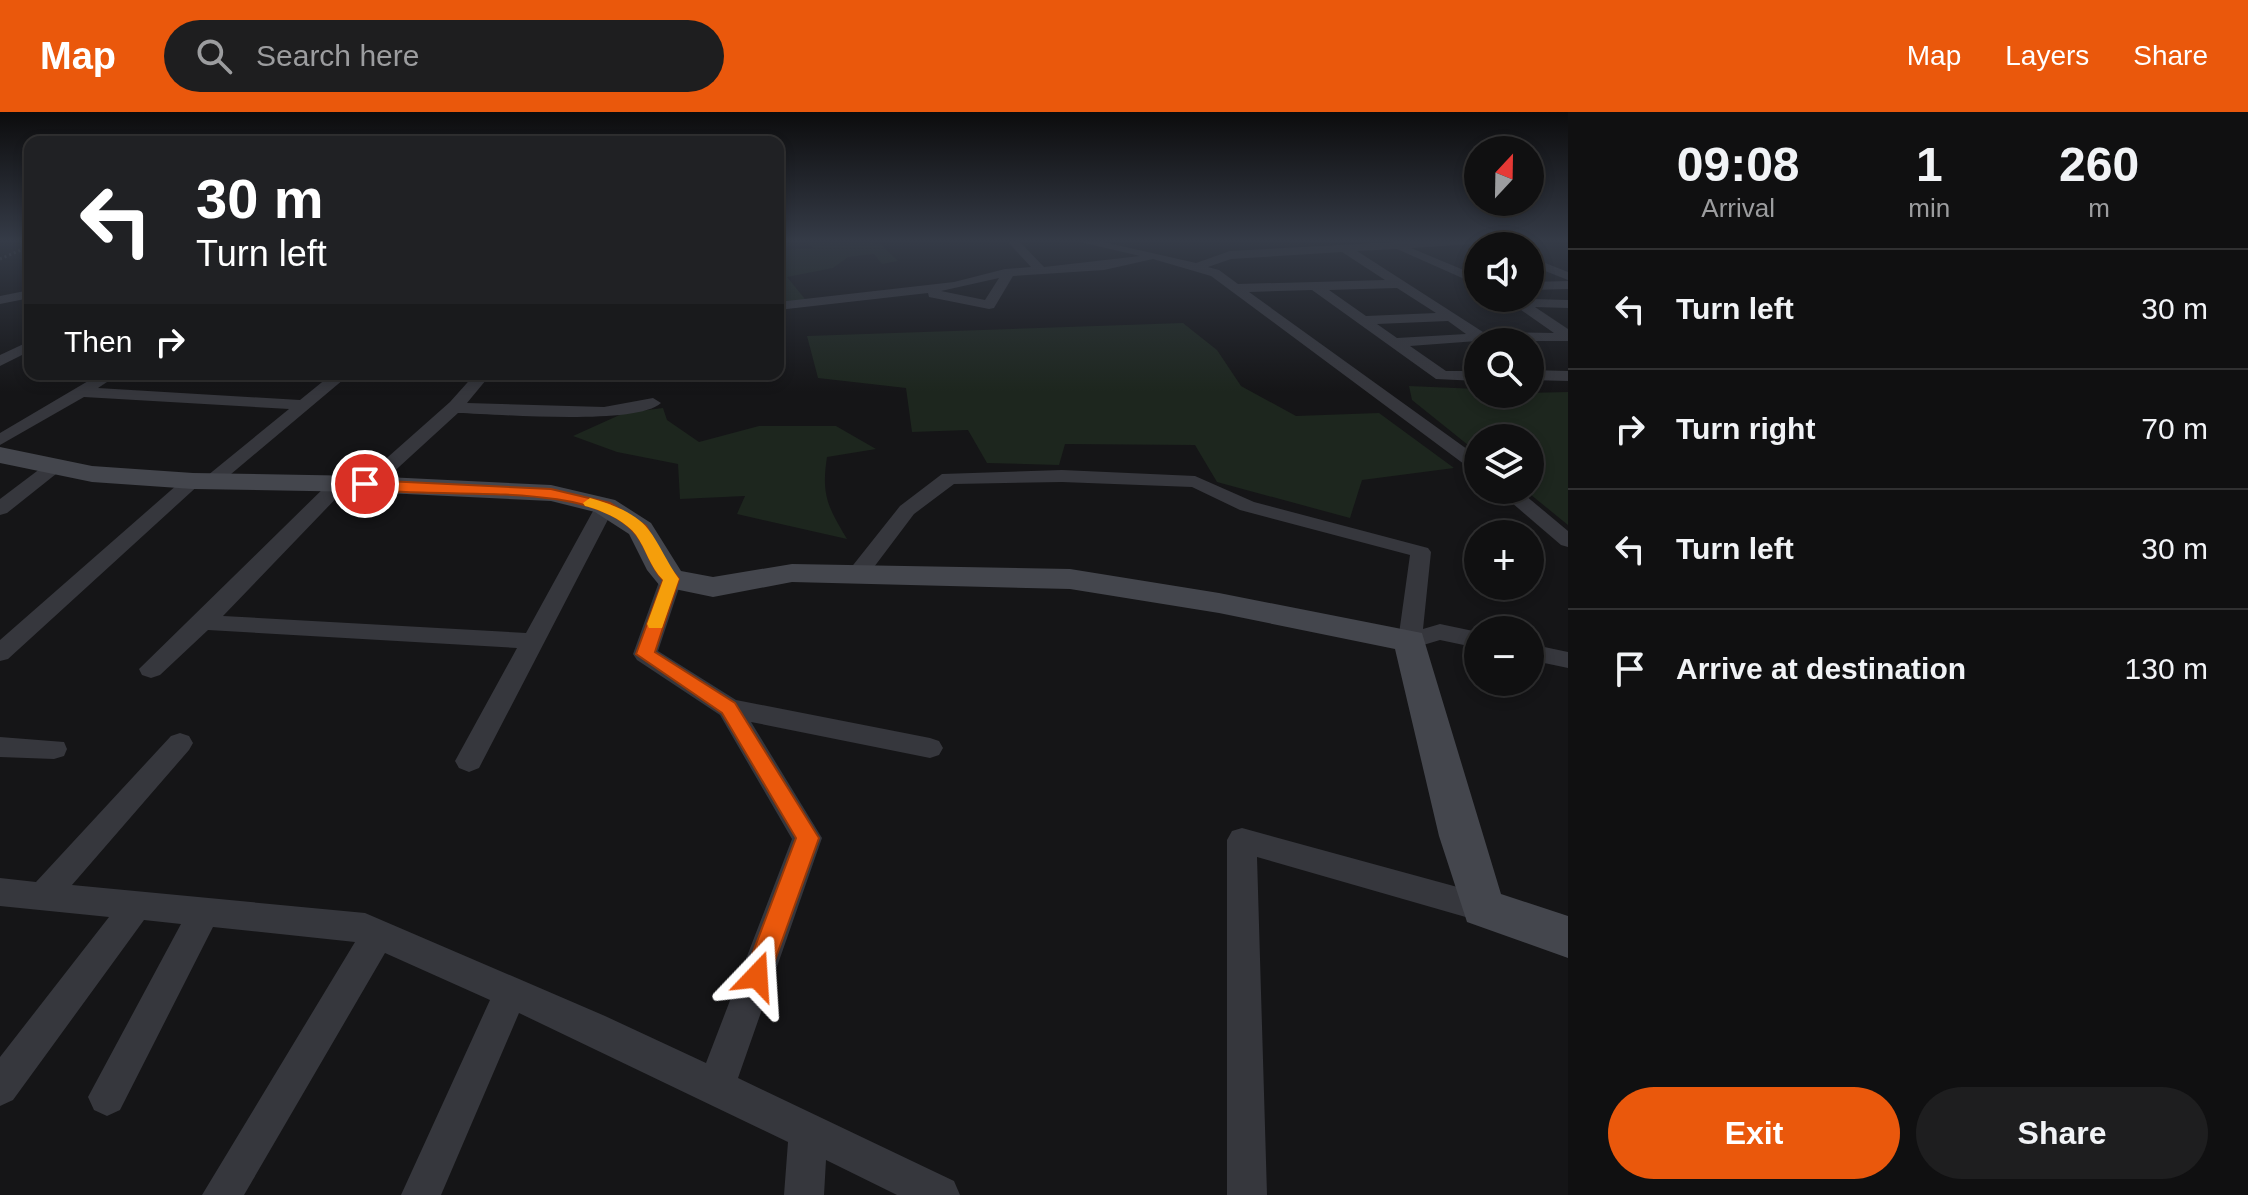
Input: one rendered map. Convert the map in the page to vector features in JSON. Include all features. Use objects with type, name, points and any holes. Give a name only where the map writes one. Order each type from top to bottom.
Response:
[{"type":"street","points":[[784,305],[914,292]]},
{"type":"street","points":[[922,292],[989,305],[997,292]]},
{"type":"street","points":[[1242,292],[1464,456]]},
{"type":"street","points":[[1323,292],[1442,376],[1464,376]]},
{"type":"street","points":[[1413,292],[1468,328]]},
{"type":"street","points":[[0,300],[24,295]]},
{"type":"street","points":[[1544,303],[1568,304]]},
{"type":"street","points":[[1531,312],[1568,336]]},
{"type":"street","points":[[1362,320],[1452,317]]},
{"type":"street","points":[[1544,337],[1568,336]]},
{"type":"street","points":[[1393,342],[1464,340]]},
{"type":"street","points":[[0,361],[24,348]]},
{"type":"street","points":[[1544,375],[1568,376]]},
{"type":"street","points":[[0,440],[101,380]]},
{"type":"street","points":[[0,653],[202,481],[334,380]]},
{"type":"street","points":[[151,669],[354,484],[453,408],[478,380]]},
{"type":"street","points":[[80,392],[301,405]]},
{"type":"street","points":[[453,408],[604,412],[653,403]]},
{"type":"street","points":[[0,455],[92,474],[202,481],[551,493],[605,506],[641,529],[662,570],[671,579],[713,587],[792,573],[1070,579],[1219,603],[1410,641],[1440,632],[1464,637]]},
{"type":"street","points":[[0,509],[55,466]]},
{"type":"street","points":[[857,574],[907,510],[949,478],[1062,476],[1195,482],[1247,506],[1421,552],[1410,641],[1460,836],[1483,908]]},
{"type":"street","points":[[1524,504],[1568,541]]},
{"type":"street","points":[[469,761],[605,506]]},
{"type":"street","points":[[671,579],[645,654],[729,708],[930,748]]},
{"type":"street","points":[[203,622],[533,641]]},
{"type":"street","points":[[1544,655],[1568,660]]},
{"type":"street","points":[[716,1087],[807,838],[729,708]]},
{"type":"street","points":[[43,896],[180,743]]},
{"type":"street","points":[[0,747],[54,749]]},
{"type":"street","points":[[1247,1195],[1242,840],[1483,908],[1568,937]]},
{"type":"street","points":[[0,892],[365,928],[716,1087],[940,1195]]},
{"type":"street","points":[[0,1087],[138,904]]},
{"type":"street","points":[[107,1097],[204,912]]},
{"type":"street","points":[[222,1195],[378,934]]},
{"type":"street","points":[[421,1195],[511,992]]},
{"type":"street","points":[[804,1195],[808,1131]]},
{"type":"shaded area","points":[[784,292],[799,292],[809,304],[784,306]]},
{"type":"shaded area","points":[[1183,323],[1217,350],[1241,386],[1296,416],[1379,413],[1454,468],[1362,480],[1350,518],[1217,482],[1195,445],[1065,444],[1059,465],[987,463],[968,430],[912,432],[906,388],[818,378],[807,336]]},
{"type":"shaded area","points":[[1409,386],[1464,388],[1464,408],[1544,408],[1544,393],[1568,392],[1568,525],[1542,504],[1544,424],[1464,424],[1464,442],[1412,400]]},
{"type":"shaded area","points":[[663,408],[667,420],[699,442],[759,426],[836,426],[876,449],[827,457],[825,481],[828,500],[847,539],[737,514],[745,496],[680,499],[678,464],[617,452],[573,436],[624,413]]},
{"type":"slow traffic","points":[[590,503],[605,506],[641,529],[662,570],[671,579],[655,624]]},
{"type":"route","points":[[365,484],[551,493],[605,506],[641,529],[662,570],[671,579],[645,654],[729,708],[807,838],[757,976]]}]
